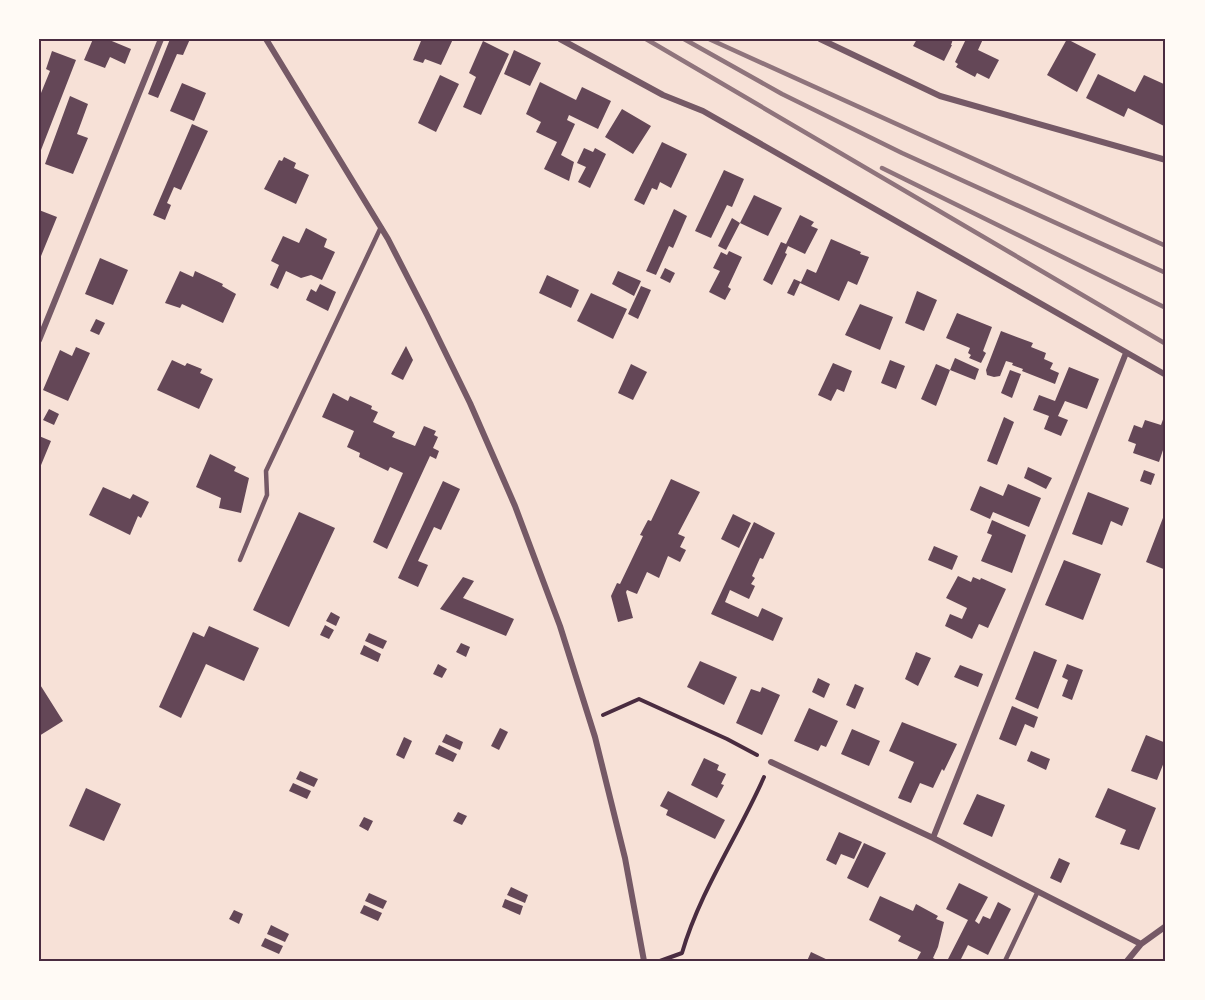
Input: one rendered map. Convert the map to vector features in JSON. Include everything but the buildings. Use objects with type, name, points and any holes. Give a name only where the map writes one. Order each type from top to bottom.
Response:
[{"type":"street","points":[[39,340],[161,39]]},
{"type":"street","points":[[266,39],[381,227],[428,315],[515,506],[560,626],[595,737],[625,858],[644,961]]},
{"type":"street","points":[[560,39],[663,95],[703,111],[1166,375]]},
{"type":"street","points":[[820,39],[940,96],[1166,160]]},
{"type":"street","points":[[933,838],[1126,352]]},
{"type":"street","points":[[771,762],[933,838],[1141,944]]},
{"type":"street","points":[[1127,961],[1141,944],[1166,926]]},
{"type":"lane","points":[[240,560],[267,495],[266,471],[381,227]]},
{"type":"lane","points":[[1005,961],[1038,891]]},
{"type":"path","points":[[603,716],[639,699],[727,739],[771,762],[750,809],[698,910],[682,953],[660,961]]},
{"type":"railway","points":[[646,39],[1166,344]]},
{"type":"railway","points":[[684,39],[782,94],[902,153],[1166,273]]},
{"type":"railway","points":[[709,39],[1166,246]]},
{"type":"railway","points":[[882,168],[1166,308]]}]
